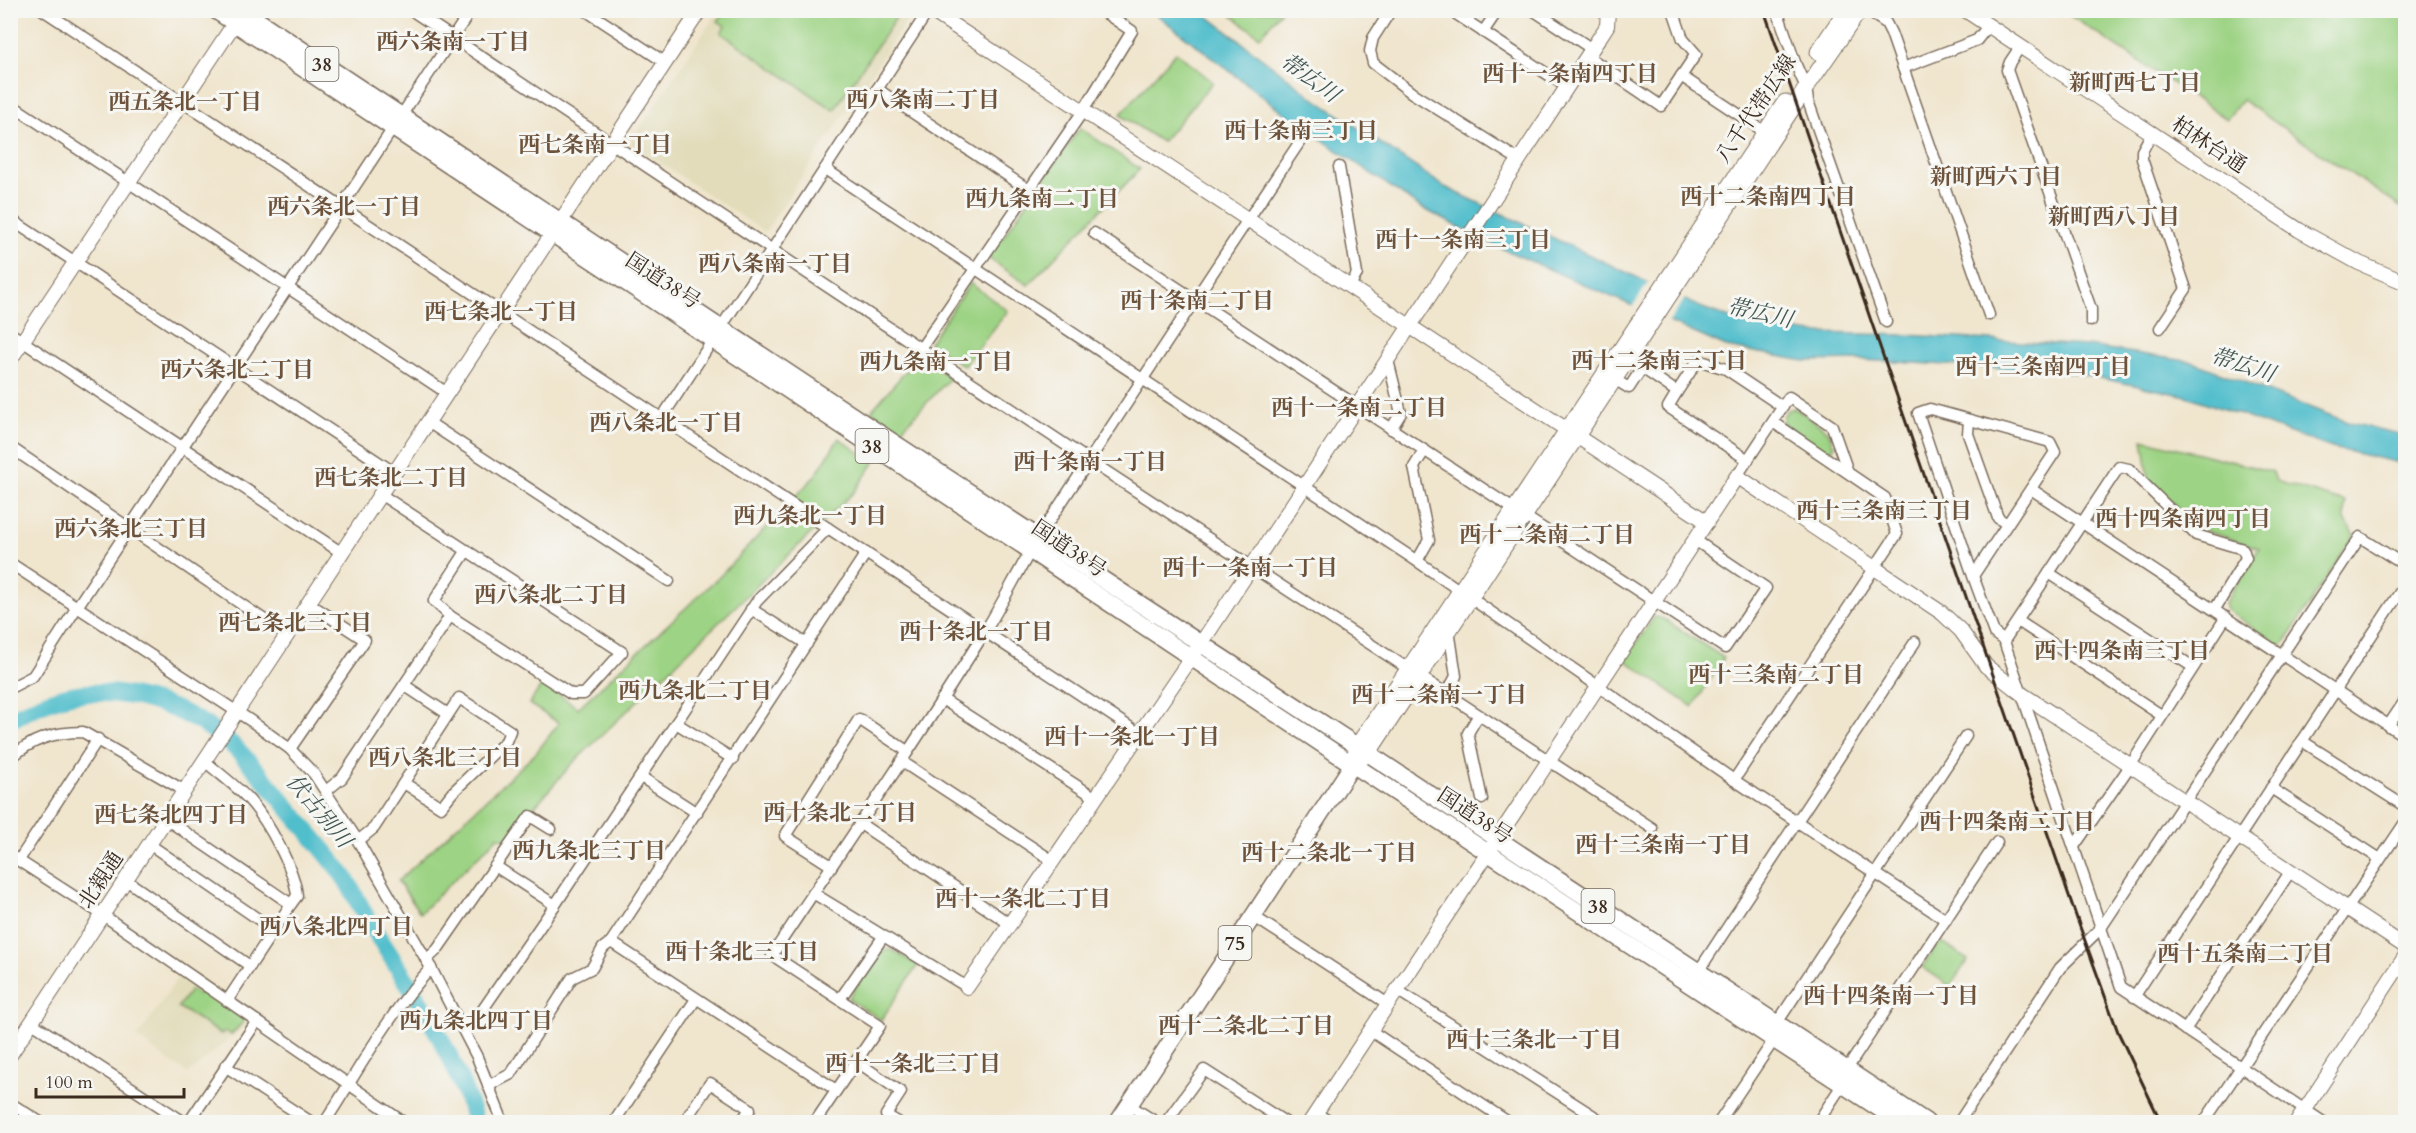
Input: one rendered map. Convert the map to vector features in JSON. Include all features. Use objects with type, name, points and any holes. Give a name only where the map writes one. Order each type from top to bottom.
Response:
[{"type":"main road","name":"国道38号","points":[[215,10],[240,14],[396,123],[1196,650],[1363,750],[1493,846]]},
{"type":"main road","name":"八千代帯広線","points":[[1353,764],[1804,83],[1846,10]]},
{"type":"main road","name":"八千代帯広線","points":[[1804,83],[1860,10]]},
{"type":"main road","name":"八千代帯広線","points":[[1572,433],[1614,379],[1646,321]]},
{"type":"main road","name":"八千代帯広線","points":[[1413,673],[1449,630],[1465,594]]},
{"type":"main road","name":"国道38号","points":[[1196,650],[1353,764],[1493,846],[1694,978],[1774,1040],[1926,1122]]},
{"type":"main road","name":"75","points":[[1118,1122],[1353,764]]},
{"type":"main road","name":"国道38号","points":[[1694,978],[1777,1023],[1900,1122]]},
{"type":"street","points":[[42,10],[1140,734]]},
{"type":"street","points":[[411,10],[1090,461],[1652,828]]},
{"type":"street","points":[[13,683],[33,676],[471,10]]},
{"type":"street","points":[[585,10],[666,63]]},
{"type":"street","name":"北親通","points":[[10,1055],[310,604],[380,494],[700,10]]},
{"type":"street","points":[[661,419],[930,10],[1707,522]]},
{"type":"street","points":[[921,348],[1083,111],[1132,31],[1101,10]]},
{"type":"street","points":[[1391,10],[1373,38],[1370,51],[1373,63],[1412,93],[1519,160]]},
{"type":"street","points":[[1450,10],[1567,87]]},
{"type":"street","points":[[1483,32],[1498,10]]},
{"type":"street","points":[[1533,10],[1661,106],[1696,54],[1683,39],[1673,10]]},
{"type":"street","points":[[1777,10],[1886,322]]},
{"type":"street","points":[[1866,10],[1886,24],[1989,315]]},
{"type":"street","name":"柏林台通","points":[[1965,10],[2326,246],[2406,283]]},
{"type":"street","points":[[813,893],[883,938],[967,987],[1140,734],[1305,486],[1590,53],[1606,26],[1610,11]]},
{"type":"street","points":[[10,360],[240,14]]},
{"type":"street","points":[[1903,68],[1977,40],[1988,26]]},
{"type":"street","points":[[2019,47],[2007,70],[2091,309],[2091,321]]},
{"type":"street","points":[[1681,76],[1770,135]]},
{"type":"street","points":[[877,89],[1029,190]]},
{"type":"street","points":[[10,104],[447,393]]},
{"type":"street","points":[[2152,133],[2142,151],[2142,159],[2186,289],[2160,328]]},
{"type":"street","points":[[815,1122],[880,1026],[772,955],[942,699],[985,632],[1035,544],[1301,140]]},
{"type":"street","points":[[1339,166],[1357,274],[1349,287]]},
{"type":"street","points":[[825,169],[1417,561],[1734,780],[1946,920]]},
{"type":"street","points":[[10,219],[395,473]]},
{"type":"street","points":[[1094,233],[1725,648],[1766,588],[1695,540]]},
{"type":"street","points":[[10,333],[342,553]]},
{"type":"street","points":[[1388,360],[1401,413],[1391,429]]},
{"type":"street","points":[[1748,460],[1668,407],[1698,360],[1726,369],[1783,407]]},
{"type":"street","points":[[1614,379],[1629,388],[1642,368],[1677,392]]},
{"type":"street","points":[[1330,1122],[1313,1118],[1789,398],[1832,426],[1848,472]]},
{"type":"street","points":[[1972,576],[2055,452],[2050,442],[1930,409],[1918,413],[1972,576],[1994,633],[2004,641],[2075,845],[2121,987],[2323,1122]]},
{"type":"street","points":[[1969,420],[1968,434],[1998,518],[2007,524]]},
{"type":"street","points":[[429,422],[669,581]]},
{"type":"street","points":[[1734,780],[1897,534],[1885,498],[1773,422]]},
{"type":"street","points":[[10,447],[288,636]]},
{"type":"street","points":[[1417,561],[1429,540],[1414,467],[1424,451]]},
{"type":"street","points":[[2004,641],[2119,467],[2129,469],[2196,535],[2243,549],[2246,558],[2215,609]]},
{"type":"street","points":[[1737,476],[1942,614],[1960,631],[1986,666],[2022,694],[2406,947]]},
{"type":"street","points":[[2031,489],[2406,737]]},
{"type":"street","points":[[380,494],[467,550],[622,652],[584,694],[571,694],[450,616],[434,601],[467,550]]},
{"type":"street","points":[[463,1027],[477,1018],[752,609],[828,528]]},
{"type":"street","points":[[1959,1122],[2060,968],[2101,928],[2360,537],[2406,566]]},
{"type":"street","points":[[488,1086],[511,1074],[572,978],[592,968],[603,948],[611,942],[866,553]]},
{"type":"street","points":[[10,563],[237,711],[290,749],[314,774],[358,841],[463,1027],[503,1122]]},
{"type":"street","points":[[2049,573],[2193,667]]},
{"type":"street","points":[[2134,997],[2406,583]]},
{"type":"street","points":[[290,749],[365,640],[310,604]]},
{"type":"street","points":[[752,609],[807,644]]},
{"type":"street","points":[[326,790],[342,778],[450,616]]},
{"type":"street","points":[[2075,845],[2130,766],[2226,617]]},
{"type":"street","points":[[2018,621],[2161,715]]},
{"type":"street","points":[[1446,694],[1456,676],[1449,630]]},
{"type":"street","points":[[1694,978],[1915,642]]},
{"type":"street","points":[[404,685],[448,714]]},
{"type":"street","points":[[358,841],[374,828],[459,698],[510,731],[506,741],[452,793],[441,807],[404,783]]},
{"type":"street","points":[[942,699],[1095,798]]},
{"type":"street","points":[[2388,726],[2406,699]]},
{"type":"street","points":[[1478,716],[1468,733],[1482,800]]},
{"type":"street","points":[[830,866],[785,836],[860,719],[904,756],[1053,861]]},
{"type":"street","points":[[676,723],[733,759]]},
{"type":"street","points":[[10,759],[24,746],[44,737],[63,732],[83,732],[185,791]]},
{"type":"street","points":[[1719,1122],[1774,1040],[1777,1023],[1966,736]]},
{"type":"street","points":[[98,739],[15,858],[103,915],[402,1121]]},
{"type":"street","points":[[2302,741],[2406,807]]},
{"type":"street","points":[[208,755],[264,820],[296,881],[297,896],[227,1001]]},
{"type":"street","points":[[641,777],[697,813]]},
{"type":"street","points":[[2271,788],[2380,859]]},
{"type":"street","points":[[325,1122],[437,950],[530,816],[551,829]]},
{"type":"street","points":[[166,819],[291,904]]},
{"type":"street","points":[[2204,1122],[2406,820]]},
{"type":"street","points":[[859,823],[1010,924]]},
{"type":"street","points":[[1818,1122],[1997,842]]},
{"type":"street","points":[[149,844],[274,930]]},
{"type":"street","points":[[495,866],[555,905]]},
{"type":"street","points":[[2185,1030],[2290,872]]},
{"type":"street","points":[[126,880],[250,966]]},
{"type":"street","points":[[1253,916],[1388,1004]]},
{"type":"street","points":[[840,999],[883,938]]},
{"type":"street","points":[[611,942],[836,1090]]},
{"type":"street","points":[[2297,1122],[2406,955]]},
{"type":"street","points":[[1397,990],[1603,1122]]},
{"type":"street","points":[[614,1122],[696,999]]},
{"type":"street","points":[[189,1122],[257,1021]]},
{"type":"street","points":[[32,1023],[183,1122]]},
{"type":"street","points":[[1371,1031],[1508,1122]]},
{"type":"street","points":[[856,1061],[902,1092],[886,1114],[898,1122]]},
{"type":"street","points":[[225,1066],[310,1122]]},
{"type":"street","points":[[1166,1122],[1204,1070],[1285,1122]]},
{"type":"street","points":[[684,1122],[710,1083],[750,1109],[741,1122]]},
{"type":"street","points":[[10,1103],[40,1122]]},
{"type":"street","points":[[1130,1105],[1156,1122]]},
{"type":"shaded area","points":[[902,10],[910,16],[765,232],[630,143],[718,11]]},
{"type":"shaded area","points":[[180,974],[250,1021],[188,1074],[137,1038]]},
{"type":"green space","points":[[726,10],[885,10],[896,18],[834,110],[721,33],[725,26],[718,21]]},
{"type":"green space","points":[[1226,11],[1281,11],[1260,37]]},
{"type":"green space","points":[[2063,11],[2405,11],[2405,210],[2242,100],[2227,119]]},
{"type":"green space","points":[[1176,52],[1213,82],[1162,142],[1120,115]]},
{"type":"green space","points":[[1080,128],[1140,169],[1028,285],[988,258]]},
{"type":"green space","points":[[970,283],[1008,311],[964,366],[929,343]]},
{"type":"green space","points":[[919,356],[950,378],[901,430],[871,411]]},
{"type":"green space","points":[[1795,408],[1828,431],[1834,447],[1829,454],[1783,424],[1783,417],[1787,410]]},
{"type":"green space","points":[[839,438],[874,463],[854,492],[571,765],[506,839],[498,837],[420,913],[398,881],[536,753],[559,723],[529,704],[543,683],[578,708],[721,575],[815,476]]},
{"type":"green space","points":[[2143,439],[2273,472],[2276,481],[2345,502],[2345,520],[2354,535],[2282,647],[2227,610],[2225,603],[2259,548],[2200,529],[2149,480]]},
{"type":"green space","points":[[1654,617],[1662,618],[1724,658],[1693,707],[1625,660]]},
{"type":"green space","points":[[1940,941],[1968,960],[1950,986],[1922,967]]},
{"type":"green space","points":[[890,949],[918,965],[881,1020],[848,999],[878,952]]},
{"type":"green space","points":[[191,989],[198,995],[201,991],[245,1020],[231,1035],[226,1031],[221,1034],[178,1007]]},
{"type":"water","points":[[1152,11],[1201,11],[1314,98],[1445,187],[1700,307],[1746,324],[1813,333],[1907,335],[2088,346],[2193,362],[2350,423],[2405,435],[2405,464],[2332,448],[2187,396],[2070,372],[1862,360],[1805,361],[1726,347],[1494,245],[1420,207],[1292,119]]},
{"type":"pier","points":[[1650,280],[1686,297],[1667,325],[1631,309]]},
{"type":"waterway","name":"伏古別川","points":[[10,720],[37,706],[67,696],[106,693],[163,704],[198,721],[230,743],[326,852],[345,878],[370,924],[432,1022],[456,1070],[475,1122]]},
{"type":"railway","points":[[1764,10],[2076,916],[2118,1032],[2161,1122]]},
{"type":"district","name":"西六条南一丁目","points":[[453,42]]},
{"type":"district","name":"西十一条南四丁目","points":[[1570,74]]},
{"type":"district","name":"新町西七丁目","points":[[2135,83]]},
{"type":"district","name":"西八条南二丁目","points":[[923,100]]},
{"type":"district","name":"西五条北一丁目","points":[[185,102]]},
{"type":"district","name":"西十条南三丁目","points":[[1301,131]]},
{"type":"district","name":"西七条南一丁目","points":[[595,145]]},
{"type":"district","name":"新町西六丁目","points":[[1996,177]]},
{"type":"district","name":"西十二条南四丁目","points":[[1768,197]]},
{"type":"district","name":"西九条南二丁目","points":[[1042,199]]},
{"type":"district","name":"西六条北一丁目","points":[[344,207]]},
{"type":"district","name":"新町西八丁目","points":[[2114,217]]},
{"type":"district","name":"西十一条南三丁目","points":[[1463,240]]},
{"type":"district","name":"西八条南一丁目","points":[[775,264]]},
{"type":"district","name":"西十条南二丁目","points":[[1197,301]]},
{"type":"district","name":"西七条北一丁目","points":[[501,312]]},
{"type":"district","name":"西十二条南三丁目","points":[[1659,361]]},
{"type":"district","name":"西九条南一丁目","points":[[936,362]]},
{"type":"district","name":"西十三条南四丁目","points":[[2043,367]]},
{"type":"district","name":"西六条北二丁目","points":[[237,370]]},
{"type":"district","name":"西十一条南二丁目","points":[[1359,408]]},
{"type":"district","name":"西八条北一丁目","points":[[666,423]]},
{"type":"district","name":"西十条南一丁目","points":[[1090,462]]},
{"type":"district","name":"西七条北二丁目","points":[[391,478]]},
{"type":"district","name":"西十三条南三丁目","points":[[1884,511]]},
{"type":"district","name":"西九条北一丁目","points":[[810,516]]},
{"type":"district","name":"西十四条南四丁目","points":[[2183,519]]},
{"type":"district","name":"西六条北三丁目","points":[[131,529]]},
{"type":"district","name":"西十二条南二丁目","points":[[1547,535]]},
{"type":"district","name":"西十一条南一丁目","points":[[1250,568]]},
{"type":"district","name":"西八条北二丁目","points":[[551,595]]},
{"type":"district","name":"西七条北三丁目","points":[[295,623]]},
{"type":"district","name":"西十条北一丁目","points":[[976,632]]},
{"type":"district","name":"西十四条南三丁目","points":[[2122,651]]},
{"type":"district","name":"西十三条南二丁目","points":[[1776,675]]},
{"type":"district","name":"西九条北二丁目","points":[[695,691]]},
{"type":"district","name":"西十二条南一丁目","points":[[1439,695]]},
{"type":"district","name":"西十一条北一丁目","points":[[1132,737]]},
{"type":"district","name":"西八条北三丁目","points":[[445,758]]},
{"type":"district","name":"西十条北二丁目","points":[[840,813]]},
{"type":"district","name":"西七条北四丁目","points":[[171,815]]},
{"type":"district","name":"西十四条南二丁目","points":[[2007,822]]},
{"type":"district","name":"西十三条南一丁目","points":[[1663,845]]},
{"type":"district","name":"西九条北三丁目","points":[[589,851]]},
{"type":"district","name":"西十二条北一丁目","points":[[1329,853]]},
{"type":"district","name":"西十一条北二丁目","points":[[1023,899]]},
{"type":"district","name":"西八条北四丁目","points":[[336,927]]},
{"type":"district","name":"西十条北三丁目","points":[[742,952]]},
{"type":"district","name":"西十五条南二丁目","points":[[2245,954]]},
{"type":"district","name":"西十四条南一丁目","points":[[1891,996]]},
{"type":"district","name":"西九条北四丁目","points":[[476,1021]]},
{"type":"district","name":"西十二条北二丁目","points":[[1246,1026]]},
{"type":"district","name":"西十三条北一丁目","points":[[1534,1040]]},
{"type":"district","name":"西十一条北三丁目","points":[[913,1064]]},
{"type":"water label","name":"帯広川","points":[[1310,78]]},
{"type":"water label","name":"帯広川","points":[[1760,313]]},
{"type":"water label","name":"帯広川","points":[[2243,365]]}]
